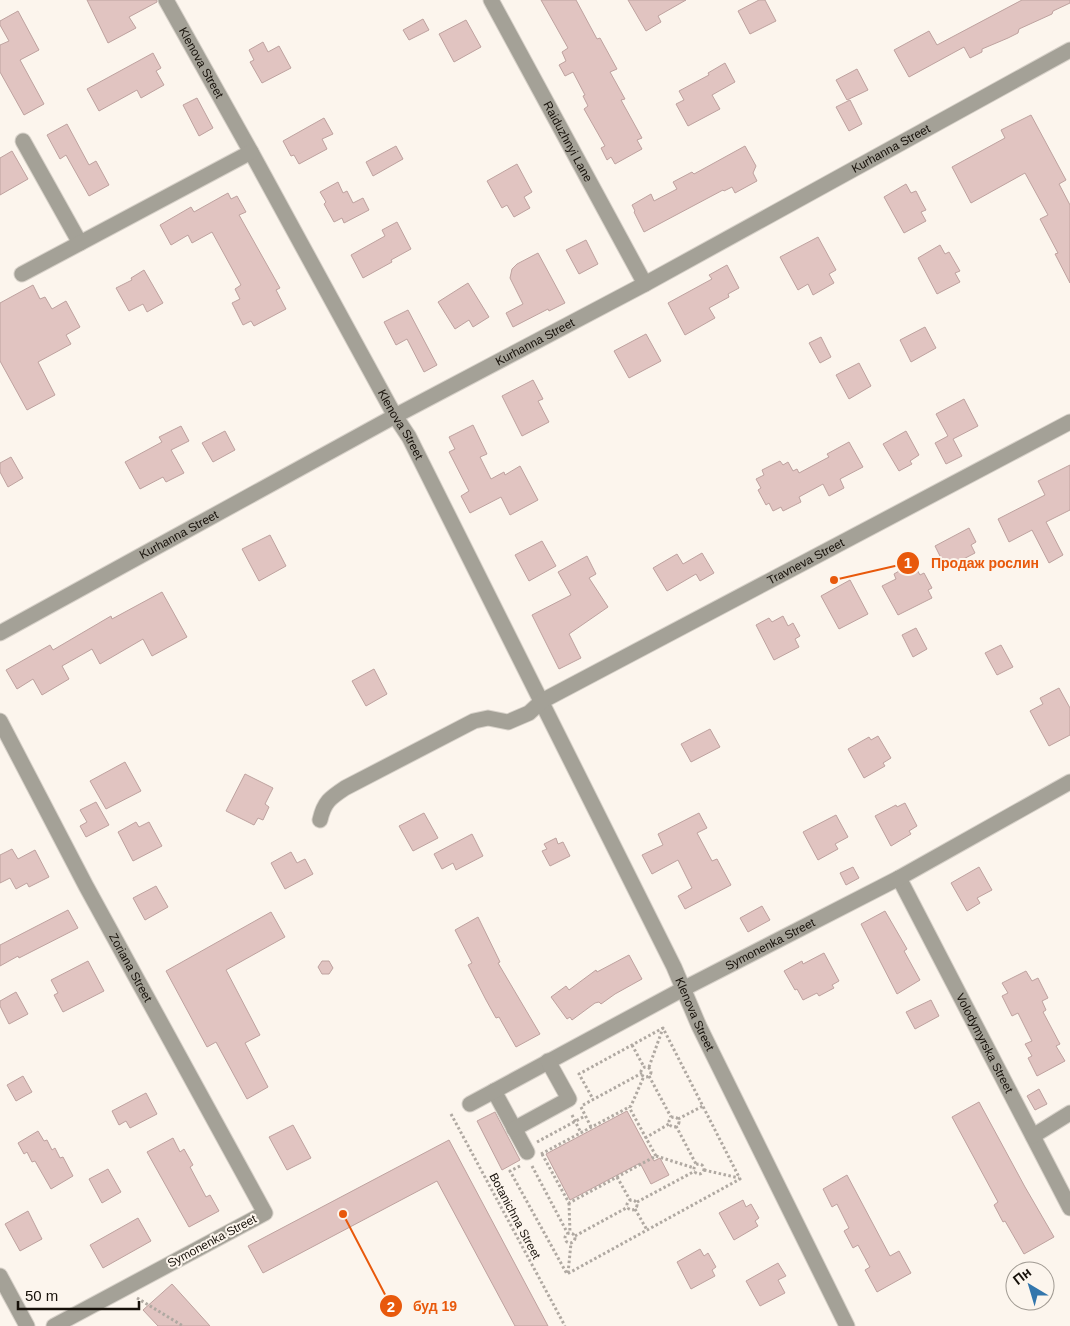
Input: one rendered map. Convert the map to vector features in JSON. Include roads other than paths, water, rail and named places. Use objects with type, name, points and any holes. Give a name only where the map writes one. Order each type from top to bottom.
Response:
[{"type":"street","name":"Klenova Street","points":[[166,0],[395,416],[409,437],[674,967],[699,1026],[847,1326]]},
{"type":"street","name":"Raiduzhnyi Lane","points":[[490,0],[645,284]]},
{"type":"street","name":"Kurhanna Street","points":[[0,633],[395,416],[645,284],[1070,50]]},
{"type":"street","points":[[23,141],[80,243]]},
{"type":"street","points":[[22,274],[251,152]]},
{"type":"street","name":"Travneva Street","points":[[542,701],[1070,422]]},
{"type":"street","points":[[320,820],[323,807],[331,797],[345,788],[474,721],[488,718],[508,722],[529,713],[542,701]]},
{"type":"street","name":"Zoriana Street","points":[[0,720],[86,886],[265,1213]]},
{"type":"street","name":"Symonenka Street","points":[[470,1104],[683,989],[899,878],[1070,782]]},
{"type":"street","name":"Volodymyrska Street","points":[[899,878],[1070,1208]]},
{"type":"street","points":[[514,1129],[571,1102],[548,1061]]},
{"type":"street","points":[[494,1091],[514,1129],[531,1154]]},
{"type":"street","points":[[1033,1136],[1070,1113]]},
{"type":"street","name":"Symonenka Street","points":[[54,1326],[265,1213]]},
{"type":"street","points":[[0,1276],[27,1326]]},
{"type":"place","name":"Продаж рослин","points":[[834,580]]},
{"type":"place","name":"буд 19","points":[[343,1214]]}]
